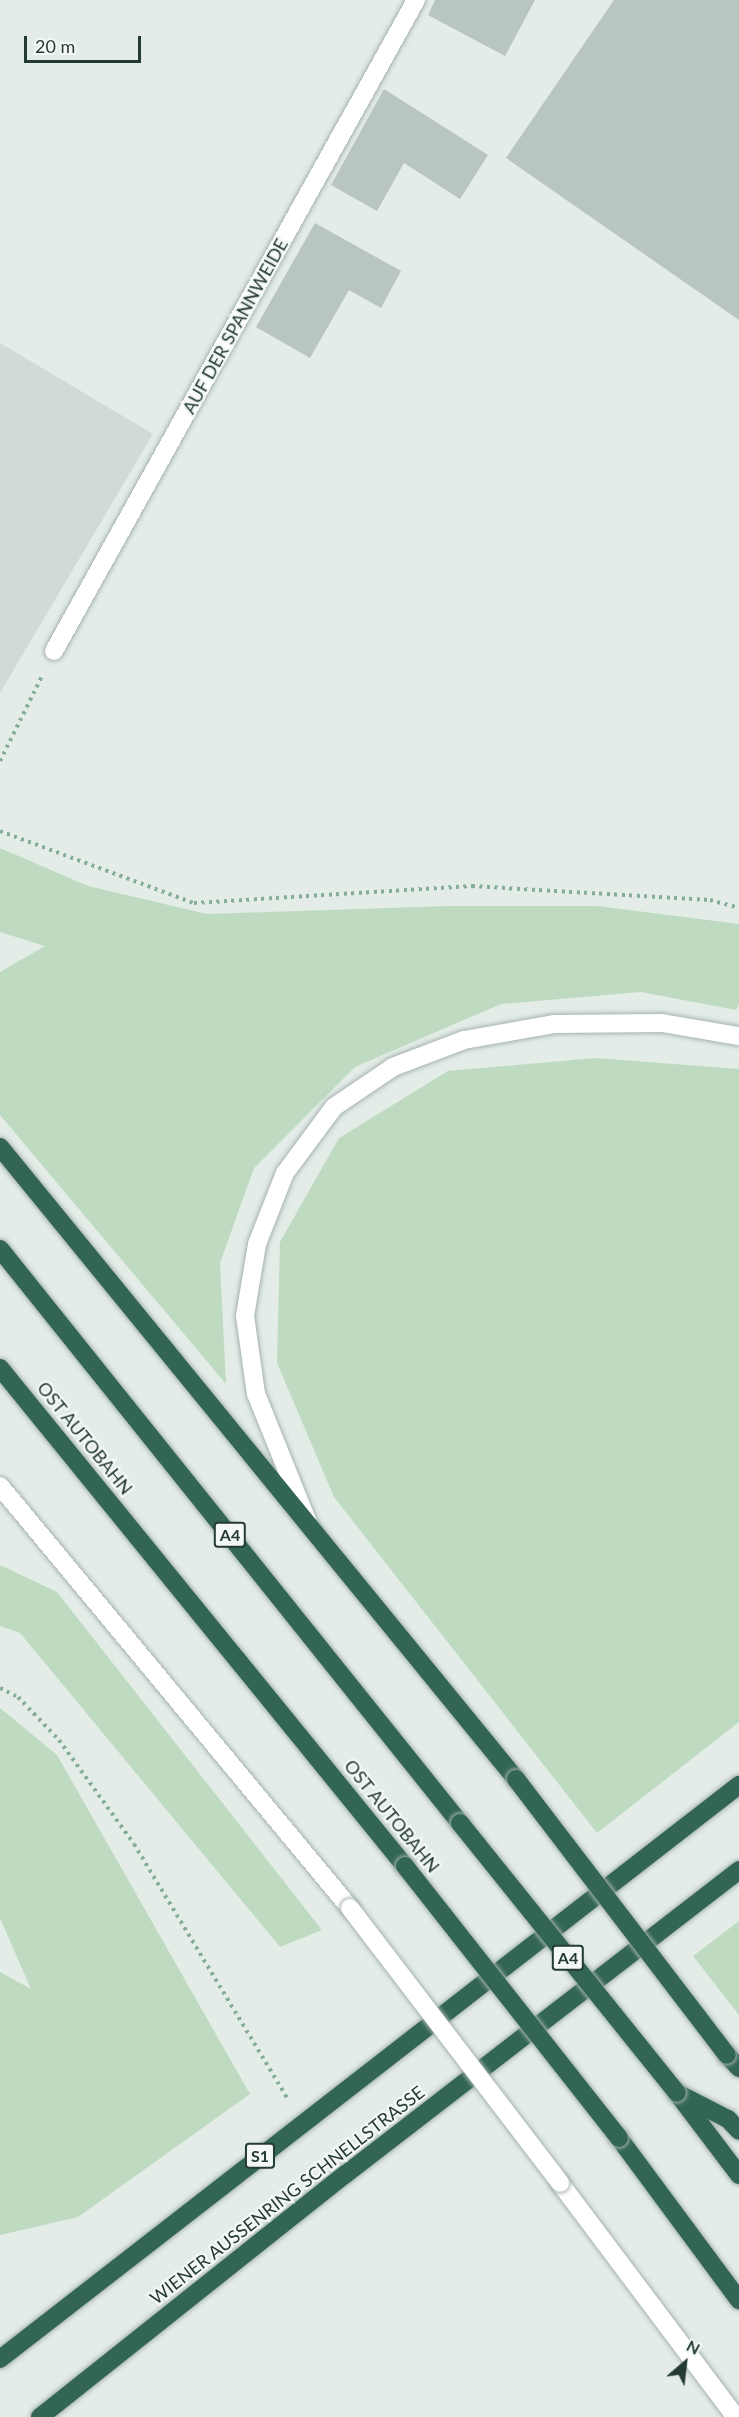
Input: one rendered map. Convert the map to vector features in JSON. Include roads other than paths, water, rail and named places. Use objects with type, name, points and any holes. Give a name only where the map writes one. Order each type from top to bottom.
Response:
[{"type":"highway","points":[[0,1147],[516,1779],[733,2062]]},
{"type":"highway","name":"A4","points":[[0,1249],[677,2093],[739,2175]]},
{"type":"highway","name":"OST AUTOBAHN","points":[[0,1368],[405,1866],[619,2138],[739,2300]]},
{"type":"highway","name":"S1","points":[[0,2359],[739,1785]]},
{"type":"highway","name":"WIENER AUSSENRING SCHNELLSTRASSE","points":[[40,2417],[561,2007],[739,1870]]},
{"type":"highway","points":[[677,2093],[728,2119],[739,2131]]},
{"type":"street","name":"AUF DER SPANNWEIDE","points":[[54,651],[416,0]]},
{"type":"street","points":[[309,1525],[256,1394],[245,1316],[257,1244],[285,1173],[334,1107],[393,1067],[464,1040],[543,1026],[662,1023],[739,1036]]},
{"type":"street","points":[[0,1486],[350,1908],[736,2417]]}]
